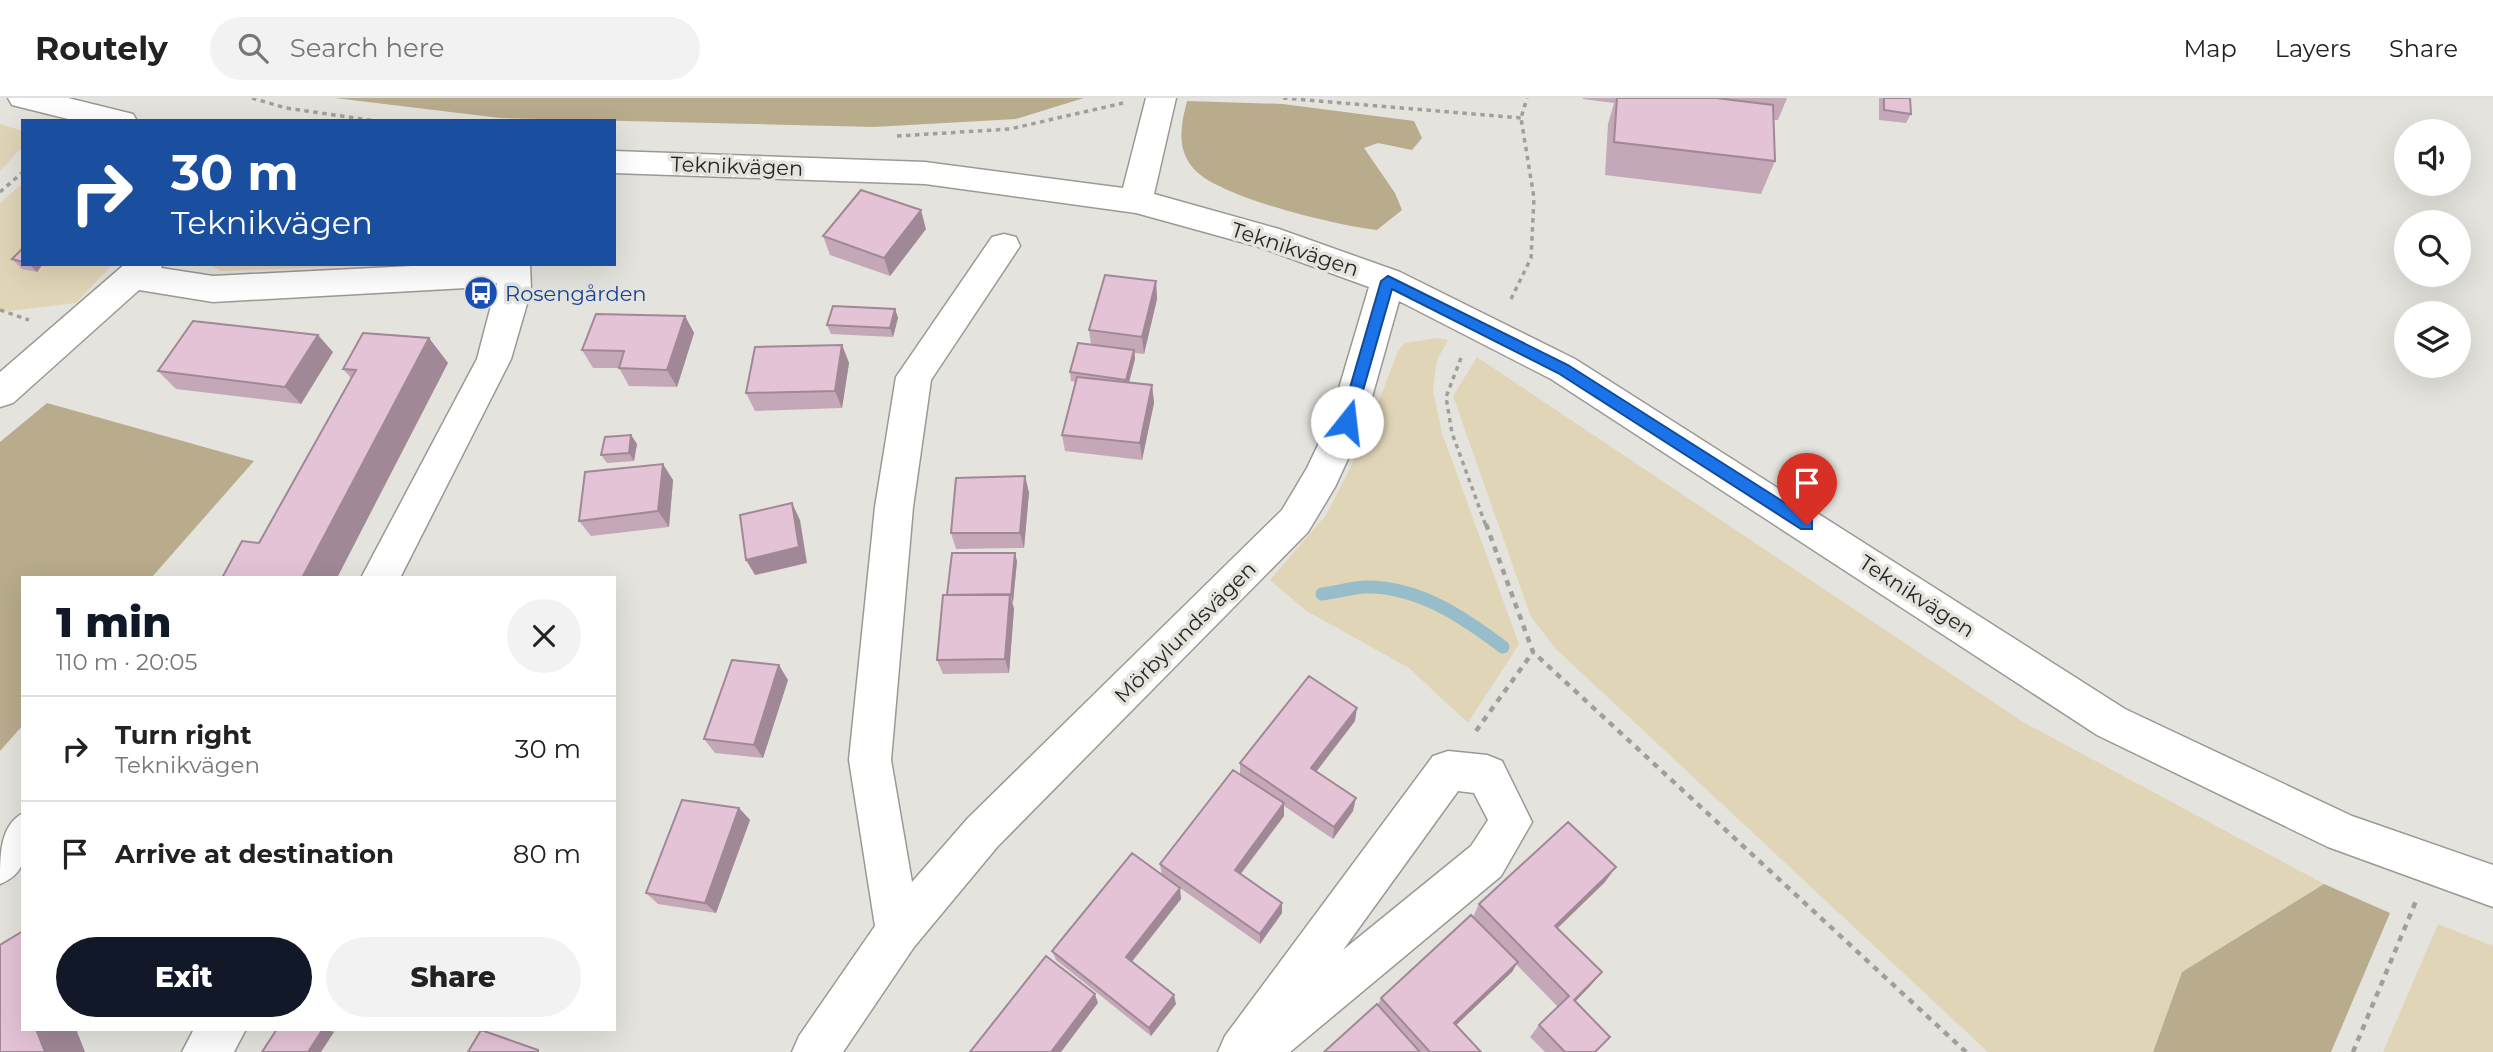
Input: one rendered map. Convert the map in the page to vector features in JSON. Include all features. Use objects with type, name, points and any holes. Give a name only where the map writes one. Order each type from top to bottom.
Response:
[{"type":"street","points":[[23,98],[113,119]]},
{"type":"street","points":[[1136,201],[1161,98]]},
{"type":"street","name":"Teknikvägen","points":[[616,162],[946,174],[1136,201],[1268,237],[1388,281],[1563,369],[2111,722],[2343,833],[2493,886]]},
{"type":"street","points":[[898,931],[870,760],[876,672],[900,468],[914,377],[1004,246]]},
{"type":"street","points":[[0,393],[142,271],[212,289],[484,275],[508,266]]},
{"type":"street","points":[[381,576],[494,359],[513,290],[513,266]]},
{"type":"street","name":"Mörbylundsvägen","points":[[815,1052],[898,931],[983,832],[1294,522],[1322,476],[1347,422],[1388,281]]},
{"type":"street","points":[[1241,1052],[1448,770],[1487,775],[1511,821],[1486,860],[1254,1052]]},
{"type":"street","points":[[0,863],[21,836]]},
{"type":"street","points":[[205,1052],[221,1031]]},
{"type":"path","points":[[252,98],[286,108],[362,119]]},
{"type":"path","points":[[1283,98],[1521,118]]},
{"type":"path","points":[[1511,299],[1531,258],[1534,198],[1521,118],[1527,98]]},
{"type":"path","points":[[893,136],[1010,129],[1127,102]]},
{"type":"path","points":[[0,192],[21,174]]},
{"type":"path","points":[[1462,354],[1446,397],[1452,433],[1533,652],[1966,1052]]},
{"type":"path","points":[[1448,770],[1533,652]]},
{"type":"path","points":[[2353,1052],[2431,865]]},
{"type":"shaded area","points":[[335,98],[1084,98],[1016,119],[873,127],[500,118]]},
{"type":"shaded area","points":[[1187,101],[1283,104],[1414,121],[1422,138],[1412,150],[1378,143],[1364,148],[1395,193],[1402,210],[1377,230],[1335,223],[1279,208],[1206,179],[1193,168],[1182,144]]},
{"type":"shaded area","points":[[0,124],[21,130],[21,148],[0,171]]},
{"type":"shaded area","points":[[21,185],[21,266],[111,266],[76,303],[0,312],[0,203]]},
{"type":"shaded area","points":[[212,266],[367,266],[221,271]]},
{"type":"shaded area","points":[[1436,338],[1448,340],[1437,360],[1433,390],[1442,433],[1519,644],[1468,723],[1409,668],[1305,610],[1270,580],[1326,515],[1362,445],[1398,351],[1405,343]]},
{"type":"shaded area","points":[[1477,357],[2023,722],[2324,884],[2182,972],[2153,1052],[1988,1052],[1557,650],[1531,617],[1453,396]]},
{"type":"shaded area","points":[[47,403],[254,461],[153,576],[21,576],[21,727],[0,751],[0,442]]},
{"type":"shaded area","points":[[2324,884],[2390,913],[2331,1052],[2153,1052],[2182,972]]},
{"type":"shaded area","points":[[2438,924],[2493,946],[2493,1052],[2383,1052]]},
{"type":"building","points":[[1617,98],[1716,98],[1773,105],[1775,161],[1614,142]]},
{"type":"building","points":[[1884,98],[1910,98],[1911,114],[1884,110]]},
{"type":"building","points":[[861,190],[921,210],[884,258],[823,236]]},
{"type":"building","points":[[21,250],[21,261],[12,259]]},
{"type":"building","points":[[1105,275],[1156,281],[1142,337],[1089,330]]},
{"type":"building","points":[[833,306],[895,309],[890,328],[827,325]]},
{"type":"building","points":[[596,314],[685,316],[667,370],[619,368],[624,351],[582,350]]},
{"type":"building","points":[[193,321],[318,335],[285,387],[158,371]]},
{"type":"building","points":[[363,333],[429,338],[303,576],[223,576],[242,541],[259,543],[356,370],[343,369]]},
{"type":"building","points":[[1078,343],[1134,350],[1126,380],[1070,372]]},
{"type":"building","points":[[842,345],[835,391],[746,393],[755,347]]},
{"type":"building","points":[[1077,377],[1152,385],[1140,443],[1062,435]]},
{"type":"building","points":[[631,435],[629,453],[601,455],[605,437]]},
{"type":"building","points":[[663,464],[658,511],[579,521],[585,472]]},
{"type":"building","points":[[1025,476],[1020,533],[951,533],[956,478]]},
{"type":"building","points":[[792,503],[799,547],[746,560],[740,515]]},
{"type":"building","points":[[952,553],[1015,553],[1011,595],[947,595]]},
{"type":"building","points":[[1010,594],[1005,659],[937,660],[943,595]]},
{"type":"building","points":[[732,660],[779,665],[754,745],[704,739]]},
{"type":"building","points":[[1309,676],[1357,708],[1311,768],[1356,798],[1334,827],[1240,763]]},
{"type":"building","points":[[1233,770],[1284,803],[1235,870],[1282,903],[1260,934],[1160,864]]},
{"type":"building","points":[[682,800],[739,808],[705,903],[646,893]]},
{"type":"building","points":[[1568,822],[1616,867],[1555,926],[1602,972],[1574,1000],[1610,1037],[1595,1052],[1565,1052],[1539,1025],[1569,996],[1479,904]]},
{"type":"building","points":[[1132,853],[1180,888],[1126,957],[1174,995],[1149,1028],[1052,951]]},
{"type":"building","points":[[1471,915],[1518,962],[1454,1023],[1481,1052],[1430,1052],[1381,998]]},
{"type":"building","points":[[21,932],[21,1031],[37,1031],[45,1052],[0,1052],[0,945]]},
{"type":"building","points":[[1046,956],[1095,994],[1051,1052],[970,1052]]},
{"type":"building","points":[[1377,1004],[1420,1052],[1324,1052]]},
{"type":"building","points":[[276,1031],[322,1031],[308,1052],[262,1052]]},
{"type":"building","points":[[480,1031],[538,1050],[538,1052],[468,1052]]},
{"type":"waterway","points":[[1322,594],[1365,587],[1403,592],[1439,605],[1503,647]]},
{"type":"place","name":"Rosengården","points":[[481,293]]},
{"type":"route","points":[[1347,422],[1388,281],[1563,369],[1807,525]]}]
